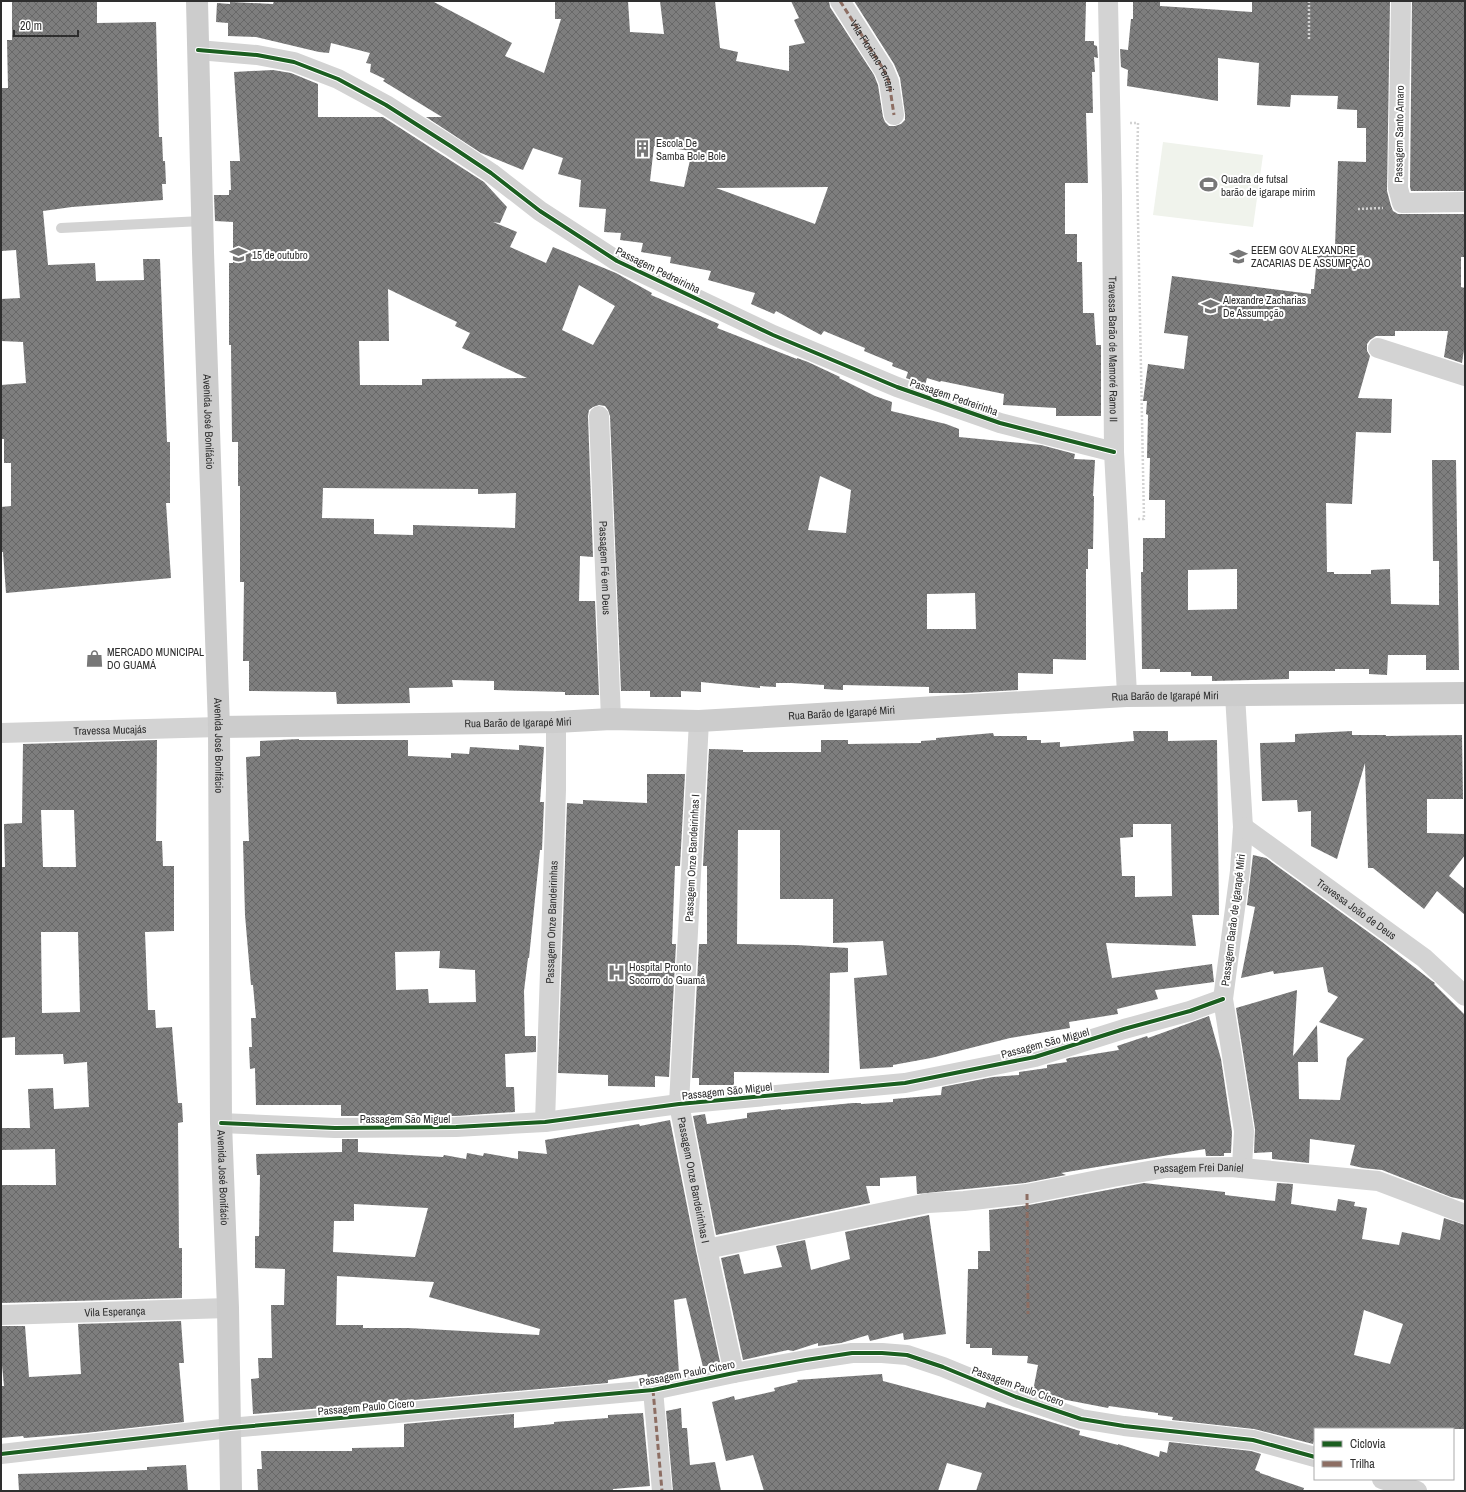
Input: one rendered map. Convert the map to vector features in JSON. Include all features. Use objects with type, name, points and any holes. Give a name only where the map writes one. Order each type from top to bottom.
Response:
[{"type":"main road","name":"Avenida José Bonifácio","points":[[197,1],[202,221],[219,727],[221,1123],[228,1308],[231,1491]]},
{"type":"main road","name":"Rua Barão de Igarapé Miri","points":[[219,727],[556,722],[611,719],[700,721],[1126,696],[1465,693]]},
{"type":"street","name":"Vila Floriano Ferrari","points":[[840,1],[884,70],[889,82],[894,115]]},
{"type":"street","name":"Travessa Barão de Mamoré Ramo II","points":[[1108,1],[1111,122],[1114,452],[1126,696]]},
{"type":"street","name":"Passagem Santo Amaro","points":[[1401,1],[1398,188],[1400,197],[1402,203],[1465,202]]},
{"type":"street","name":"Passagem Pedreirinha","points":[[198,50],[257,55],[294,62],[338,79],[386,105],[491,173],[540,211],[617,261],[773,335],[897,386],[1000,423],[1114,452]]},
{"type":"street","points":[[1378,348],[1465,376]]},
{"type":"street","name":"Passagem Fé em Deus","points":[[599,416],[611,719]]},
{"type":"street","name":"Passagem Barão de Igarapé Miri","points":[[1235,695],[1243,827],[1240,871],[1223,999],[1244,1131],[1242,1167]]},
{"type":"street","name":"Passagem Onze Bandeirinhas I","points":[[700,721],[679,1104],[707,1249],[734,1373]]},
{"type":"street","name":"Passagem Onze Bandeirinhas","points":[[545,1122],[556,790],[556,722]]},
{"type":"street","name":"Travessa Mucajás","points":[[1,733],[219,727]]},
{"type":"street","name":"Travessa João de Deus","points":[[1243,827],[1424,958],[1465,996]]},
{"type":"street","name":"Passagem São Miguel","points":[[221,1123],[342,1128],[456,1127],[545,1122],[679,1104],[904,1083],[946,1076],[1035,1057],[1124,1029],[1190,1012],[1223,999]]},
{"type":"street","name":"Passagem Frei Daniel","points":[[707,1249],[928,1202],[964,1201],[1027,1194],[1166,1168],[1242,1167],[1378,1181],[1465,1214]]},
{"type":"street","name":"Vila Esperança","points":[[1,1315],[228,1308]]},
{"type":"street","name":"Passagem Paulo Cícero","points":[[1,1454],[230,1428],[653,1390],[734,1373],[852,1353],[882,1353],[907,1355],[943,1367],[1016,1397],[1081,1419],[1124,1426],[1253,1440],[1314,1457]]},
{"type":"street","points":[[653,1390],[662,1491]]},
{"type":"street","points":[[1385,1480],[1417,1491]]},
{"type":"lane","points":[[61,228],[202,221]]},
{"type":"path","points":[[1309,1],[1309,39]]},
{"type":"path","points":[[1111,122],[1138,124],[1137,169],[1144,519],[1131,519]]},
{"type":"shaded area","name":"Quadra de futsal barão de igarape mirim","points":[[1163,142],[1263,155],[1253,227],[1153,215]]},
{"type":"building","points":[[12,1],[97,1],[97,23],[156,22],[159,137],[162,137],[166,184],[162,184],[163,200],[72,207],[43,211],[48,265],[95,263],[96,281],[144,280],[143,259],[160,259],[167,442],[170,442],[170,503],[166,503],[171,578],[6,593],[3,552],[1,552],[1,507],[11,506],[11,463],[4,463],[4,439],[1,439],[1,385],[26,383],[23,342],[1,341],[1,299],[20,298],[16,250],[1,251],[1,88],[8,88],[7,40],[12,40]]},
{"type":"building","points":[[274,1],[432,1],[512,43],[505,56],[544,73],[561,19],[555,19],[555,1],[628,1],[630,32],[664,34],[660,1],[715,1],[720,48],[738,52],[736,61],[789,71],[789,46],[805,43],[794,20],[799,18],[791,1],[829,1],[830,7],[874,75],[878,85],[885,122],[889,126],[895,126],[901,124],[905,120],[900,78],[894,64],[854,1],[1086,2],[1085,41],[1094,41],[1094,45],[1097,46],[1098,58],[1094,57],[1095,72],[1092,72],[1093,113],[1086,113],[1088,183],[1065,183],[1065,234],[1077,234],[1077,262],[1082,262],[1083,313],[1094,313],[1096,345],[1101,345],[1101,416],[1056,416],[1056,408],[1003,405],[1004,394],[940,382],[927,378],[925,385],[906,378],[908,372],[892,366],[893,363],[864,351],[865,348],[824,331],[821,335],[776,311],[774,314],[751,304],[755,293],[708,280],[711,271],[670,263],[671,257],[641,252],[643,243],[620,240],[621,233],[604,232],[606,209],[579,207],[581,180],[558,174],[563,158],[533,148],[523,170],[481,153],[426,117],[442,117],[383,81],[385,79],[370,72],[371,64],[366,63],[370,53],[331,43],[329,53],[256,37],[228,36],[228,23],[216,22],[217,3],[230,4],[230,2],[273,4]],"holes":[[[654,146],[692,151],[684,187],[650,181]],[[828,187],[815,224],[716,188]]]},
{"type":"building","points":[[1133,1],[1160,1],[1160,6],[1252,12],[1252,1],[1390,1],[1387,191],[1393,211],[1398,214],[1465,214],[1465,257],[1461,257],[1461,287],[1465,288],[1465,343],[1462,363],[1444,357],[1448,331],[1395,331],[1395,336],[1376,336],[1367,344],[1367,351],[1370,356],[1358,398],[1392,399],[1391,433],[1356,432],[1352,504],[1326,503],[1327,572],[1334,572],[1334,574],[1371,574],[1371,570],[1390,569],[1391,604],[1439,605],[1439,561],[1433,561],[1432,460],[1456,460],[1459,670],[1426,670],[1426,655],[1388,655],[1387,675],[1369,674],[1369,669],[1335,669],[1335,671],[1289,671],[1289,679],[1212,681],[1212,676],[1191,676],[1191,672],[1160,672],[1160,669],[1142,669],[1141,572],[1143,572],[1143,538],[1165,538],[1165,500],[1149,500],[1150,458],[1147,458],[1148,415],[1146,414],[1147,401],[1143,401],[1148,364],[1184,369],[1188,336],[1164,333],[1172,276],[1311,294],[1311,289],[1314,289],[1318,246],[1335,247],[1338,161],[1366,162],[1366,128],[1357,128],[1357,110],[1337,109],[1338,96],[1291,95],[1290,107],[1257,105],[1259,63],[1218,58],[1218,101],[1127,86],[1128,70],[1121,67],[1120,49],[1128,50],[1131,19],[1133,19]],"holes":[[[1237,569],[1237,609],[1188,610],[1188,570]]]},
{"type":"building","points":[[1412,1],[1465,1],[1465,191],[1411,191]]},
{"type":"building","points":[[273,70],[291,73],[318,84],[318,117],[383,117],[484,182],[507,207],[500,223],[493,222],[517,232],[510,247],[546,263],[553,247],[616,273],[652,293],[651,295],[719,324],[717,328],[808,362],[875,396],[892,402],[891,411],[946,424],[959,429],[959,437],[1041,445],[1075,454],[1074,459],[1095,460],[1093,549],[1088,549],[1088,569],[1086,569],[1086,660],[1053,659],[1053,674],[1018,673],[1018,690],[965,693],[929,693],[929,687],[843,685],[843,690],[824,689],[824,685],[791,683],[776,683],[776,687],[760,686],[760,688],[701,682],[701,692],[681,691],[681,697],[650,697],[650,691],[621,691],[610,416],[605,406],[599,405],[589,410],[588,416],[593,557],[580,556],[579,601],[595,601],[599,695],[565,695],[565,692],[494,690],[494,681],[452,680],[453,687],[409,688],[410,703],[337,704],[336,692],[249,691],[249,661],[243,661],[244,582],[240,582],[240,486],[238,486],[238,442],[232,442],[231,345],[229,345],[229,263],[233,263],[233,222],[215,221],[214,195],[229,195],[229,190],[231,190],[230,161],[240,161],[234,72]],"holes":[[[579,285],[615,306],[593,345],[562,330]],[[388,289],[457,322],[455,326],[470,333],[462,348],[527,378],[422,379],[422,385],[360,385],[359,341],[389,341]],[[820,476],[851,490],[846,533],[808,530]],[[323,488],[478,489],[478,494],[516,493],[515,528],[413,525],[413,535],[374,534],[374,519],[322,518]],[[975,593],[976,629],[927,629],[927,594]]]},
{"type":"building","points":[[1133,731],[1168,731],[1168,741],[1217,740],[1219,915],[1192,915],[1196,946],[1106,943],[1112,978],[1212,964],[1214,982],[1155,990],[1158,999],[1117,1009],[1118,1014],[1069,1022],[1070,1028],[1010,1038],[931,1058],[893,1065],[893,1067],[860,1069],[854,978],[887,975],[883,941],[833,943],[833,899],[780,899],[780,830],[738,830],[737,944],[848,948],[848,972],[830,973],[829,1073],[734,1072],[734,1085],[699,1085],[699,1078],[692,1078],[699,944],[707,944],[707,866],[703,866],[709,749],[743,750],[743,752],[821,752],[821,740],[848,740],[848,744],[921,743],[921,741],[936,740],[936,738],[993,733],[994,736],[1027,736],[1027,740],[1041,740],[1041,743],[1060,742],[1060,747],[1134,741]],"holes":[[[1133,824],[1171,824],[1172,896],[1135,897],[1135,876],[1122,876],[1120,838],[1133,837]]]},
{"type":"building","points":[[1352,731],[1352,735],[1462,735],[1463,799],[1427,799],[1427,833],[1465,834],[1465,855],[1449,876],[1465,889],[1465,915],[1437,891],[1424,909],[1373,868],[1368,868],[1365,763],[1337,859],[1311,846],[1311,811],[1298,812],[1297,800],[1262,801],[1260,743],[1295,742],[1295,734]]},
{"type":"building","points":[[299,739],[408,740],[408,756],[451,758],[451,753],[469,754],[470,747],[519,750],[519,745],[544,747],[540,802],[544,802],[542,850],[540,850],[529,958],[524,991],[525,1036],[536,1036],[536,1052],[505,1054],[506,1087],[514,1087],[515,1112],[456,1116],[341,1116],[341,1105],[256,1105],[255,1068],[250,1069],[249,1047],[252,1047],[251,1018],[256,1018],[253,985],[251,985],[245,915],[243,841],[249,841],[246,757],[260,756],[260,741]],"holes":[[[440,951],[439,968],[475,970],[476,1002],[429,1003],[428,989],[396,990],[395,952]]]},
{"type":"building","points":[[157,740],[156,841],[162,841],[163,866],[174,866],[174,931],[145,932],[148,1010],[155,1010],[156,1028],[172,1027],[178,1103],[182,1103],[183,1122],[178,1123],[179,1248],[182,1248],[182,1298],[1,1303],[1,1185],[56,1185],[55,1149],[1,1150],[1,1128],[30,1128],[28,1089],[53,1088],[54,1109],[89,1107],[87,1062],[64,1064],[63,1054],[15,1055],[15,1037],[1,1038],[1,867],[5,867],[4,824],[22,823],[23,744]],"holes":[[[41,810],[74,810],[76,867],[43,867]],[[41,932],[78,932],[80,1012],[42,1013]]]},
{"type":"building","name":"Hospital Pronto Socorro do Guamá","points":[[647,774],[685,774],[680,866],[675,866],[672,944],[676,944],[669,1077],[655,1076],[655,1087],[608,1086],[608,1075],[558,1073],[567,803],[583,804],[583,800],[647,803]]},
{"type":"building","points":[[1253,855],[1266,858],[1382,942],[1435,983],[1434,984],[1465,1015],[1465,1200],[1451,1197],[1382,1170],[1350,1165],[1355,1145],[1310,1139],[1309,1163],[1272,1159],[1272,1152],[1254,1153],[1255,1129],[1236,1008],[1297,990],[1293,1056],[1317,1025],[1318,1062],[1298,1062],[1299,1099],[1340,1100],[1347,1058],[1364,1039],[1319,1022],[1338,997],[1328,992],[1323,967],[1274,974],[1273,971],[1241,978],[1255,907],[1247,905]]},
{"type":"building","points":[[1209,1016],[1221,1059],[1232,1132],[1231,1153],[1224,1153],[1224,1156],[1206,1156],[1205,1149],[1061,1173],[1066,1175],[1025,1183],[917,1194],[916,1176],[880,1178],[880,1186],[866,1186],[870,1203],[716,1235],[693,1116],[705,1114],[707,1124],[747,1118],[747,1113],[853,1103],[893,1102],[893,1099],[941,1095],[942,1087],[993,1077],[1019,1075],[1019,1072],[1047,1068],[1047,1065],[1067,1062],[1066,1059],[1069,1058],[1119,1050],[1117,1046],[1147,1036],[1148,1038]]},
{"type":"building","points":[[670,1120],[720,1362],[703,1367],[686,1298],[674,1300],[679,1373],[648,1378],[647,1374],[608,1380],[608,1383],[253,1414],[251,1379],[259,1378],[258,1358],[272,1358],[271,1305],[284,1305],[285,1269],[255,1268],[255,1236],[259,1236],[260,1175],[257,1175],[256,1154],[342,1152],[342,1139],[358,1139],[358,1152],[443,1157],[444,1155],[466,1159],[467,1153],[483,1156],[484,1153],[518,1159],[518,1151],[547,1154],[545,1140],[639,1124],[640,1126]],"holes":[[[354,1204],[428,1208],[415,1257],[333,1252],[334,1221],[354,1221]],[[337,1276],[434,1282],[429,1297],[540,1329],[539,1335],[408,1328],[363,1328],[363,1325],[336,1325]]]},
{"type":"building","points":[[1144,1183],[1225,1192],[1225,1195],[1275,1201],[1277,1183],[1293,1184],[1291,1204],[1336,1211],[1338,1199],[1355,1202],[1354,1206],[1367,1208],[1362,1239],[1399,1245],[1402,1232],[1440,1240],[1444,1218],[1465,1225],[1465,1429],[1314,1428],[1313,1444],[1254,1429],[1172,1420],[1173,1417],[1158,1415],[1158,1413],[1109,1406],[1108,1408],[1051,1397],[1033,1391],[1038,1365],[1027,1363],[1028,1356],[992,1355],[992,1348],[970,1348],[970,1344],[966,1344],[968,1269],[978,1269],[978,1251],[990,1251],[989,1210],[1029,1205]],"holes":[[[1364,1310],[1403,1324],[1390,1364],[1354,1355]]]},
{"type":"building","points":[[929,1215],[946,1334],[904,1340],[903,1333],[870,1341],[868,1335],[841,1343],[818,1346],[818,1343],[793,1351],[788,1350],[743,1360],[721,1258],[739,1254],[744,1274],[782,1267],[776,1246],[805,1240],[811,1270],[850,1259],[845,1232]]},
{"type":"building","points":[[181,1321],[184,1363],[179,1363],[184,1422],[85,1433],[24,1438],[23,1436],[1,1438],[1,1386],[4,1386],[1,1355],[1,1326],[25,1326],[29,1377],[81,1374],[78,1324]]},
{"type":"building","points":[[882,1374],[883,1381],[985,1408],[987,1402],[1080,1431],[1079,1435],[1118,1444],[1159,1457],[1160,1451],[1167,1453],[1169,1442],[1251,1451],[1261,1454],[1255,1470],[1304,1488],[1303,1491],[976,1491],[982,1473],[947,1463],[938,1491],[764,1491],[753,1455],[726,1461],[712,1402],[734,1396],[735,1400],[775,1391],[774,1388],[798,1382],[797,1380]]},
{"type":"building","points":[[681,1408],[682,1428],[687,1428],[690,1465],[715,1462],[721,1491],[673,1491],[666,1411]]},
{"type":"building","points":[[643,1413],[650,1486],[613,1489],[613,1491],[258,1491],[257,1469],[262,1469],[261,1451],[352,1451],[352,1448],[404,1447],[404,1424],[514,1414],[514,1428],[554,1424],[554,1422],[608,1418],[608,1415]]},
{"type":"building","points":[[186,1465],[188,1491],[19,1491],[18,1474],[147,1470],[147,1467]]},
{"type":"marked path","points":[[840,1],[884,70],[889,82],[894,115]]},
{"type":"marked path","points":[[1027,1194],[1028,1314]]},
{"type":"marked path","points":[[653,1390],[662,1491]]},
{"type":"cycle path","points":[[198,50],[257,55],[294,62],[338,79],[386,105],[452,147],[491,173],[540,211],[617,261],[773,335],[897,387],[1000,423],[1114,452]]},
{"type":"cycle path","points":[[221,1123],[335,1128],[456,1127],[545,1122],[679,1104],[905,1083],[1035,1057],[1124,1029],[1190,1011],[1223,999]]},
{"type":"cycle path","points":[[1,1454],[230,1428],[653,1390],[806,1360],[852,1353],[882,1353],[907,1355],[943,1367],[1016,1397],[1081,1419],[1124,1426],[1253,1440],[1314,1457]]},
{"type":"place","name":"Escola De Samba Bole Bole","points":[[643,149]]},
{"type":"place","name":"Quadra de futsal barão de igarape mirim","points":[[1208,185]]},
{"type":"place","name":"15 de outubro","points":[[239,255]]},
{"type":"place","name":"EEEM GOV ALEXANDRE ZACARIAS DE ASSUMPÇÃO","points":[[1238,256]]},
{"type":"place","name":"Alexandre Zacharias De Assumpção","points":[[1210,306]]},
{"type":"place","name":"MERCADO MUNICIPAL DO GUAMÁ","points":[[94,658]]},
{"type":"place","name":"Hospital Pronto Socorro do Guamá","points":[[616,973]]}]
